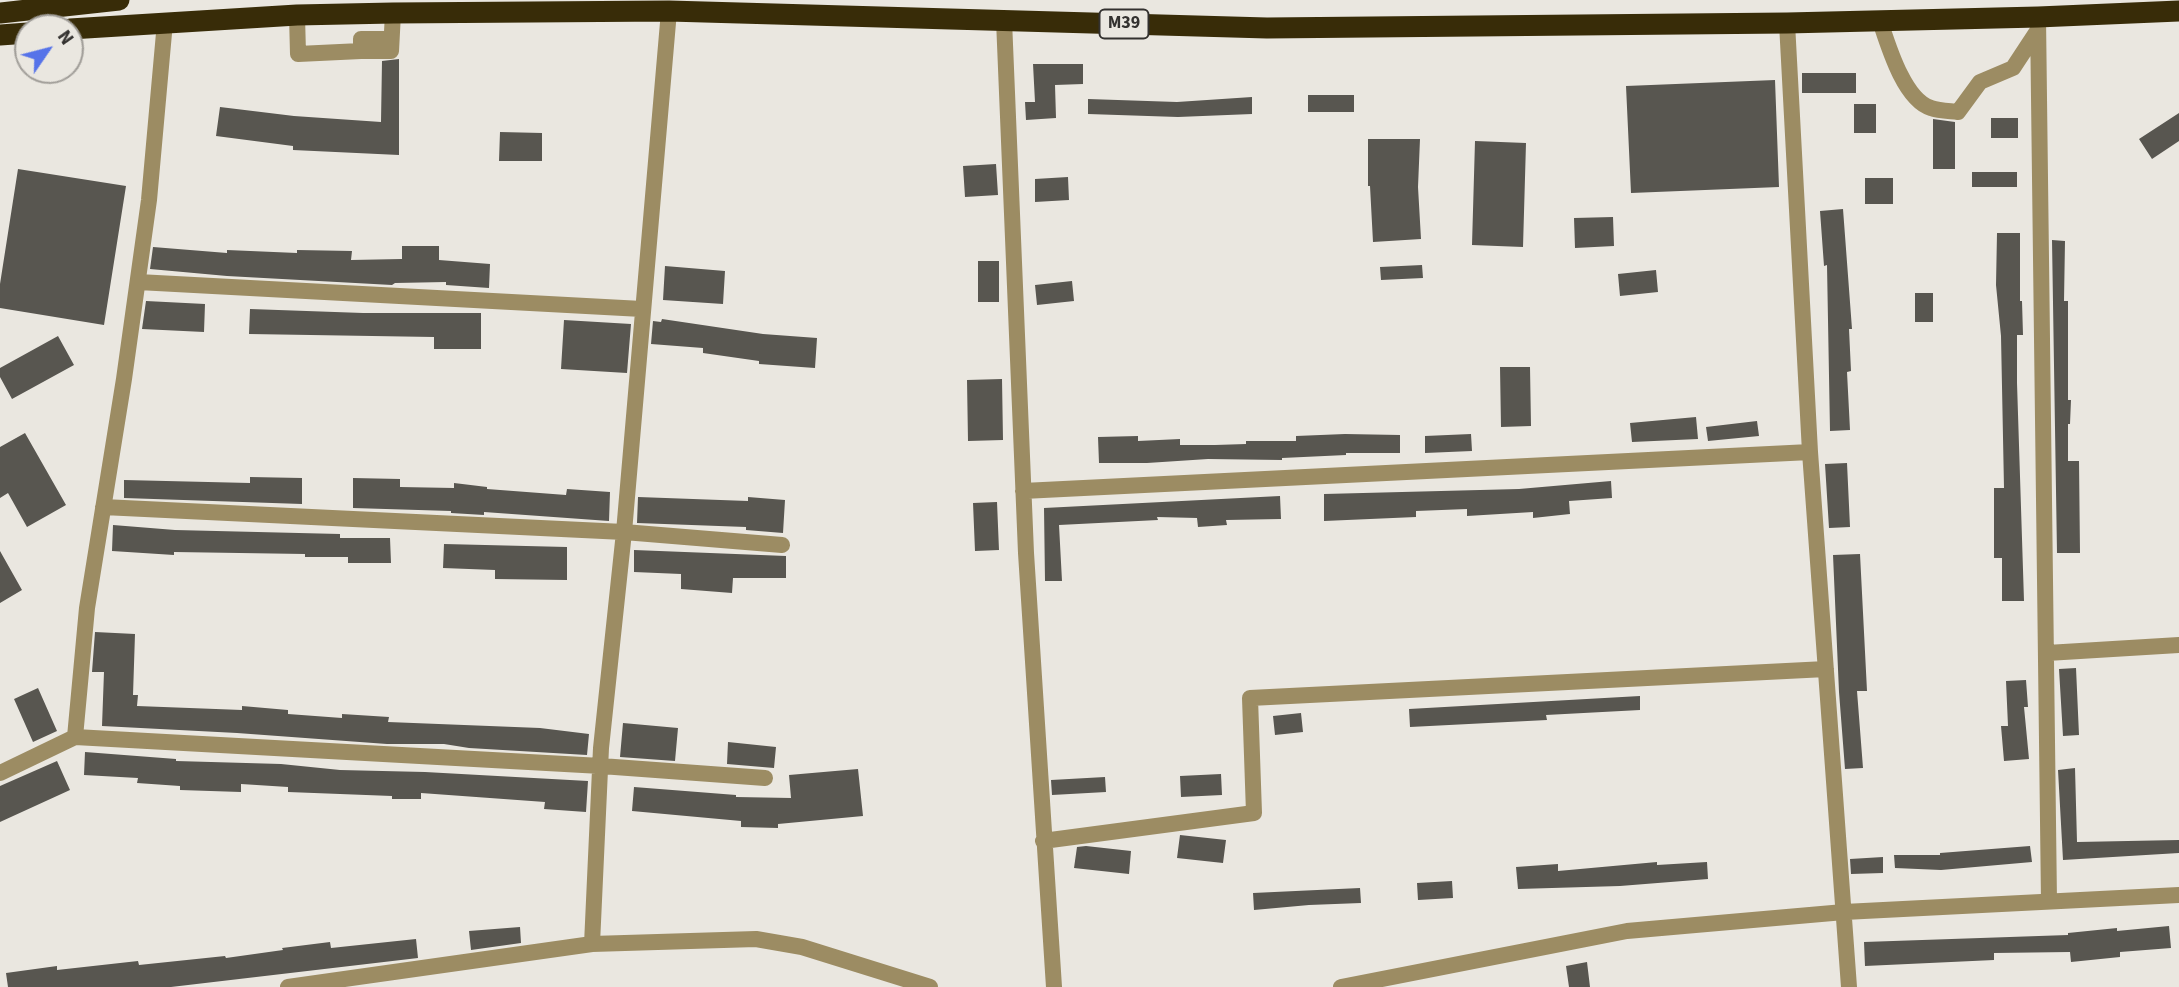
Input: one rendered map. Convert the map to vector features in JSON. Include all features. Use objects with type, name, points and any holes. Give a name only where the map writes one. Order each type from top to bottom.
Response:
[{"type":"highway","points":[[0,13],[83,1],[119,0]]},
{"type":"highway","name":"M39","points":[[84,28],[297,15],[670,11],[780,7],[1004,20],[1267,28],[1880,21],[2038,23],[2179,11]]},
{"type":"street","points":[[592,944],[601,766],[670,11]]},
{"type":"street","points":[[297,15],[298,54],[391,51],[393,13]]},
{"type":"street","points":[[1004,20],[1023,491],[1054,987]]},
{"type":"street","points":[[1880,21],[1890,50],[1916,98],[1930,108],[1958,112],[1980,82],[2013,68],[2038,23]]},
{"type":"street","points":[[75,737],[87,608],[149,200],[165,22]]},
{"type":"street","points":[[1787,23],[1810,452],[1849,987]]},
{"type":"street","points":[[2038,23],[2048,653],[2049,901]]},
{"type":"street","points":[[138,282],[642,309]]},
{"type":"street","points":[[1023,491],[1810,452]]},
{"type":"street","points":[[103,507],[624,532],[782,545]]},
{"type":"street","points":[[2048,653],[2179,645]]},
{"type":"street","points":[[1043,841],[1254,813],[1250,698],[1826,669]]},
{"type":"street","points":[[0,773],[75,737],[601,766],[765,778]]},
{"type":"street","points":[[1342,987],[1627,930],[1844,912],[2179,895]]},
{"type":"street","points":[[288,987],[592,944],[755,939],[802,947],[930,987]]},
{"type":"building","points":[[399,59],[399,155],[293,150],[293,146],[216,136],[220,107],[381,122],[382,61]]},
{"type":"building","points":[[1033,64],[1083,64],[1083,84],[1055,85],[1056,118],[1026,120],[1025,102],[1035,102]]},
{"type":"building","points":[[1802,73],[1856,73],[1856,93],[1802,93]]},
{"type":"building","points":[[1775,80],[1779,187],[1631,193],[1626,86]]},
{"type":"building","points":[[1308,95],[1354,95],[1354,112],[1308,112]]},
{"type":"building","points":[[1252,97],[1252,114],[1178,117],[1088,114],[1088,99],[1177,102]]},
{"type":"building","points":[[1854,104],[1876,104],[1876,133],[1854,133]]},
{"type":"building","points":[[2179,113],[2179,141],[2152,159],[2139,139]]},
{"type":"building","points":[[1991,118],[2018,118],[2018,138],[1991,138]]},
{"type":"building","points":[[1933,119],[1955,122],[1955,169],[1933,169]]},
{"type":"building","points":[[500,132],[542,133],[542,161],[499,161]]},
{"type":"building","points":[[1368,139],[1420,139],[1418,187],[1421,239],[1373,242],[1368,186]]},
{"type":"building","points":[[1475,141],[1526,143],[1523,247],[1472,245]]},
{"type":"building","points":[[996,164],[998,195],[965,197],[963,166]]},
{"type":"building","points":[[18,169],[126,186],[104,325],[0,308],[0,284]]},
{"type":"building","points":[[1972,172],[2017,172],[2017,187],[1972,187]]},
{"type":"building","points":[[1068,177],[1069,200],[1035,202],[1035,179]]},
{"type":"building","points":[[1865,178],[1893,178],[1893,204],[1865,204]]},
{"type":"building","points":[[1843,209],[1852,329],[1849,329],[1851,371],[1847,372],[1850,430],[1830,431],[1827,265],[1824,266],[1820,211]]},
{"type":"building","points":[[1613,217],[1614,246],[1575,248],[1574,218]]},
{"type":"building","points":[[1997,233],[2020,233],[2023,335],[2017,335],[2017,383],[2024,601],[2002,601],[2002,558],[1994,558],[1994,488],[2004,488],[2001,336],[1996,285]]},
{"type":"building","points":[[2052,240],[2065,241],[2064,301],[2068,301],[2068,400],[2071,400],[2068,461],[2079,461],[2080,553],[2057,553]]},
{"type":"building","points":[[402,246],[439,246],[439,260],[490,264],[489,288],[446,285],[446,282],[392,285],[150,269],[153,247],[227,253],[227,250],[297,253],[297,250],[352,251],[351,260],[402,259]]},
{"type":"building","points":[[978,261],[999,261],[999,302],[978,302]]},
{"type":"building","points":[[1422,265],[1423,278],[1381,280],[1380,267]]},
{"type":"building","points":[[665,266],[725,271],[723,304],[663,300]]},
{"type":"building","points":[[1656,270],[1658,292],[1620,296],[1618,274]]},
{"type":"building","points":[[1072,281],[1074,301],[1037,305],[1035,285]]},
{"type":"building","points":[[1915,293],[1933,293],[1933,322],[1915,322]]},
{"type":"building","points":[[146,301],[205,304],[204,332],[142,329]]},
{"type":"building","points":[[250,309],[481,313],[481,349],[434,349],[434,337],[249,334]]},
{"type":"building","points":[[662,319],[763,334],[817,338],[815,368],[759,364],[759,361],[703,353],[703,348],[651,344],[653,321],[661,322]]},
{"type":"building","points":[[564,320],[631,324],[627,373],[561,369]]},
{"type":"building","points":[[58,336],[74,365],[12,399],[0,377],[0,368]]},
{"type":"building","points":[[1500,367],[1530,367],[1531,426],[1501,427]]},
{"type":"building","points":[[1002,379],[1003,440],[968,441],[967,380]]},
{"type":"building","points":[[1696,417],[1698,439],[1632,442],[1630,423]]},
{"type":"building","points":[[1757,421],[1759,436],[1708,441],[1706,427]]},
{"type":"building","points":[[25,433],[66,505],[27,527],[8,493],[0,498],[0,447]]},
{"type":"building","points":[[1471,434],[1472,451],[1425,453],[1425,436]]},
{"type":"building","points":[[1400,435],[1400,453],[1346,453],[1282,460],[1208,459],[1099,463],[1098,437],[1138,436],[1138,441],[1180,439],[1180,445],[1215,445],[1246,444],[1246,441],[1296,441],[1296,436]]},
{"type":"building","points":[[1847,463],[1850,527],[1829,528],[1825,464]]},
{"type":"building","points":[[250,477],[302,478],[302,504],[124,498],[124,480],[250,483]]},
{"type":"building","points":[[353,478],[400,479],[400,487],[454,488],[454,483],[487,489],[566,495],[567,489],[610,492],[609,521],[484,512],[484,515],[451,511],[353,508]]},
{"type":"building","points":[[1611,481],[1612,498],[1569,501],[1570,514],[1533,518],[1533,512],[1467,516],[1467,509],[1416,511],[1416,517],[1324,521],[1324,494],[1519,489]]},
{"type":"building","points":[[1280,496],[1281,519],[1226,520],[1227,525],[1198,527],[1197,518],[1157,517],[1158,520],[1059,525],[1062,581],[1045,581],[1044,508]]},
{"type":"building","points":[[638,497],[748,501],[748,497],[785,500],[783,533],[746,530],[746,527],[637,523]]},
{"type":"building","points":[[997,502],[999,550],[975,551],[973,503]]},
{"type":"building","points":[[113,525],[175,530],[340,534],[340,538],[390,538],[391,563],[348,563],[348,557],[305,557],[305,554],[174,552],[174,555],[112,551]]},
{"type":"building","points":[[444,544],[567,547],[567,580],[495,579],[495,570],[443,568]]},
{"type":"building","points":[[634,550],[786,556],[786,578],[733,578],[732,593],[681,589],[681,574],[634,572]]},
{"type":"building","points":[[0,551],[22,590],[0,603]]},
{"type":"building","points":[[1860,554],[1867,691],[1857,691],[1863,768],[1845,769],[1833,555]]},
{"type":"building","points":[[95,632],[135,634],[133,695],[138,695],[137,706],[242,710],[242,706],[288,710],[288,714],[342,718],[342,714],[389,717],[388,722],[540,728],[589,734],[587,755],[444,744],[387,744],[102,726],[104,672],[92,672]]},
{"type":"building","points":[[2076,668],[2079,735],[2063,736],[2059,669]]},
{"type":"building","points":[[2026,680],[2028,707],[2024,707],[2029,759],[2004,761],[2001,726],[2008,726],[2006,681]]},
{"type":"building","points":[[38,688],[57,731],[33,742],[14,699]]},
{"type":"building","points":[[1640,696],[1640,710],[1546,715],[1547,720],[1410,727],[1409,709]]},
{"type":"building","points":[[1301,713],[1303,732],[1275,735],[1273,716]]},
{"type":"building","points":[[623,723],[678,728],[675,761],[620,757]]},
{"type":"building","points":[[728,742],[776,747],[774,768],[727,764]]},
{"type":"building","points":[[85,752],[176,761],[588,781],[586,812],[544,809],[545,802],[421,793],[421,799],[392,799],[392,796],[288,792],[288,787],[241,784],[241,792],[180,790],[180,786],[137,783],[138,778],[84,775]]},
{"type":"building","points":[[57,761],[70,790],[0,822],[0,786]]},
{"type":"building","points":[[2075,768],[2077,842],[2179,840],[2179,853],[2063,860],[2058,770]]},
{"type":"building","points":[[858,769],[863,816],[778,824],[778,828],[741,827],[741,821],[632,811],[634,787],[736,797],[791,798],[789,775]]},
{"type":"building","points":[[1221,774],[1222,795],[1181,797],[1180,776]]},
{"type":"building","points":[[1105,777],[1106,792],[1052,795],[1051,780]]},
{"type":"building","points":[[1180,835],[1226,840],[1223,863],[1177,858]]},
{"type":"building","points":[[2030,846],[2032,862],[1941,870],[1895,868],[1894,855],[1940,855]]},
{"type":"building","points":[[1077,847],[1131,851],[1129,874],[1074,868]]},
{"type":"building","points":[[1883,857],[1883,873],[1851,874],[1850,859]]},
{"type":"building","points":[[1657,862],[1657,865],[1707,862],[1708,879],[1620,886],[1518,889],[1516,867],[1558,864],[1558,871]]},
{"type":"building","points":[[1452,881],[1453,898],[1418,900],[1417,883]]},
{"type":"building","points":[[1360,888],[1361,903],[1254,910],[1253,893]]},
{"type":"building","points":[[2169,926],[2171,948],[2120,952],[2120,957],[2071,962],[2070,952],[1994,953],[1994,960],[1865,966],[1864,942],[2068,935],[2117,928],[2117,931]]},
{"type":"building","points":[[520,927],[521,943],[471,950],[469,931]]},
{"type":"building","points":[[416,939],[418,958],[171,987],[8,987],[6,973],[57,966],[57,970],[138,961],[139,965],[226,958],[330,942],[331,948]]},
{"type":"building","points":[[1587,962],[1590,987],[1569,987],[1566,966]]}]
